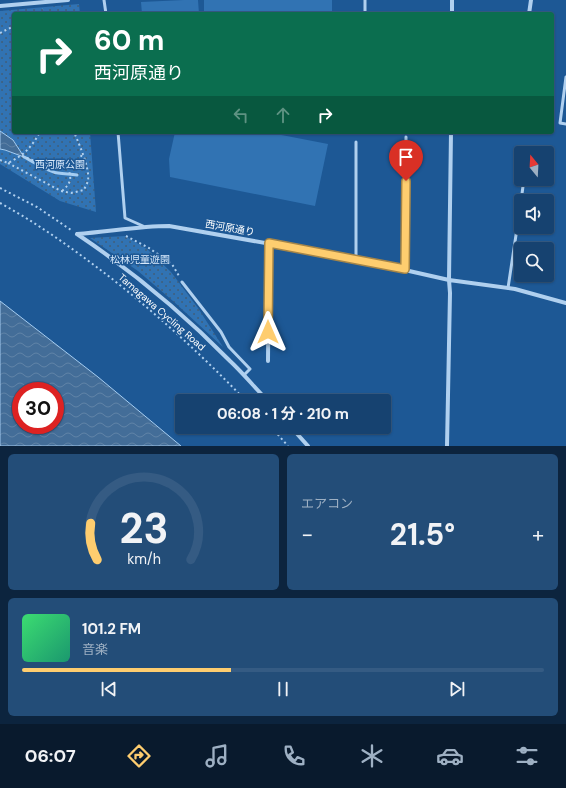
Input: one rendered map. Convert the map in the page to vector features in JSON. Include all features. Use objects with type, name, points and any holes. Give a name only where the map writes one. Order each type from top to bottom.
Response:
[{"type":"street","points":[[0,6],[68,0]]},
{"type":"street","points":[[452,0],[452,12]]},
{"type":"street","points":[[529,12],[531,0]]},
{"type":"street","points":[[447,446],[451,134]]},
{"type":"street","name":"西河原通り","points":[[77,234],[112,231],[143,226],[169,226],[356,259],[449,280],[508,288],[566,303]]},
{"type":"street","points":[[77,234],[105,253],[171,306],[209,340],[262,394]]},
{"type":"street","points":[[268,361],[269,243]]},
{"type":"street","points":[[297,434],[308,446]]},
{"type":"lane","points":[[104,0],[106,12]]},
{"type":"lane","points":[[365,0],[365,12]]},
{"type":"lane","points":[[566,77],[560,123],[566,124]]},
{"type":"lane","points":[[118,134],[125,218],[143,226]]},
{"type":"lane","points":[[405,269],[406,137]]},
{"type":"lane","points":[[356,142],[356,259]]},
{"type":"lane","points":[[508,288],[516,234]]},
{"type":"lane","points":[[182,282],[221,332],[229,347],[250,369],[244,375]]},
{"type":"path","points":[[1,32],[12,27]]},
{"type":"path","points":[[8,162],[22,156],[39,134]]},
{"type":"path","points":[[0,160],[8,162],[62,191],[71,193],[84,190],[88,181],[82,148],[75,134]]},
{"type":"path","points":[[22,156],[53,168],[68,168],[77,163],[83,152]]},
{"type":"path","points":[[62,191],[70,184],[71,177],[68,168]]},
{"type":"path","points":[[0,188],[37,207],[77,234]]},
{"type":"path","name":"Tamagawa Cycling Road","points":[[0,204],[19,214],[82,256],[128,292],[171,328],[220,373],[240,394]]},
{"type":"path","points":[[112,231],[127,236],[149,248],[172,264],[182,282]]},
{"type":"path","points":[[277,434],[288,446]]},
{"type":"green space","points":[[198,0],[199,12],[142,12],[141,2]]},
{"type":"green space","points":[[204,0],[332,0],[332,12],[204,12]]},
{"type":"green space","name":"西河原公園","points":[[79,4],[80,12],[12,12],[12,134],[90,134],[96,212],[60,201],[0,164],[0,11]]},
{"type":"green space","points":[[175,134],[276,134],[328,144],[315,206],[170,177],[169,159]]},
{"type":"green space","name":"松林児童遊園","points":[[125,236],[147,249],[171,272],[198,308],[223,347],[138,271],[90,238]]},
{"type":"water","points":[[0,131],[13,140],[24,157],[0,149]]},
{"type":"water","points":[[0,301],[98,377],[181,446],[0,446]]},
{"type":"waterway","points":[[24,157],[45,169],[54,172],[77,175]]},
{"type":"route","points":[[268,332],[269,243],[405,269],[406,181]]}]
